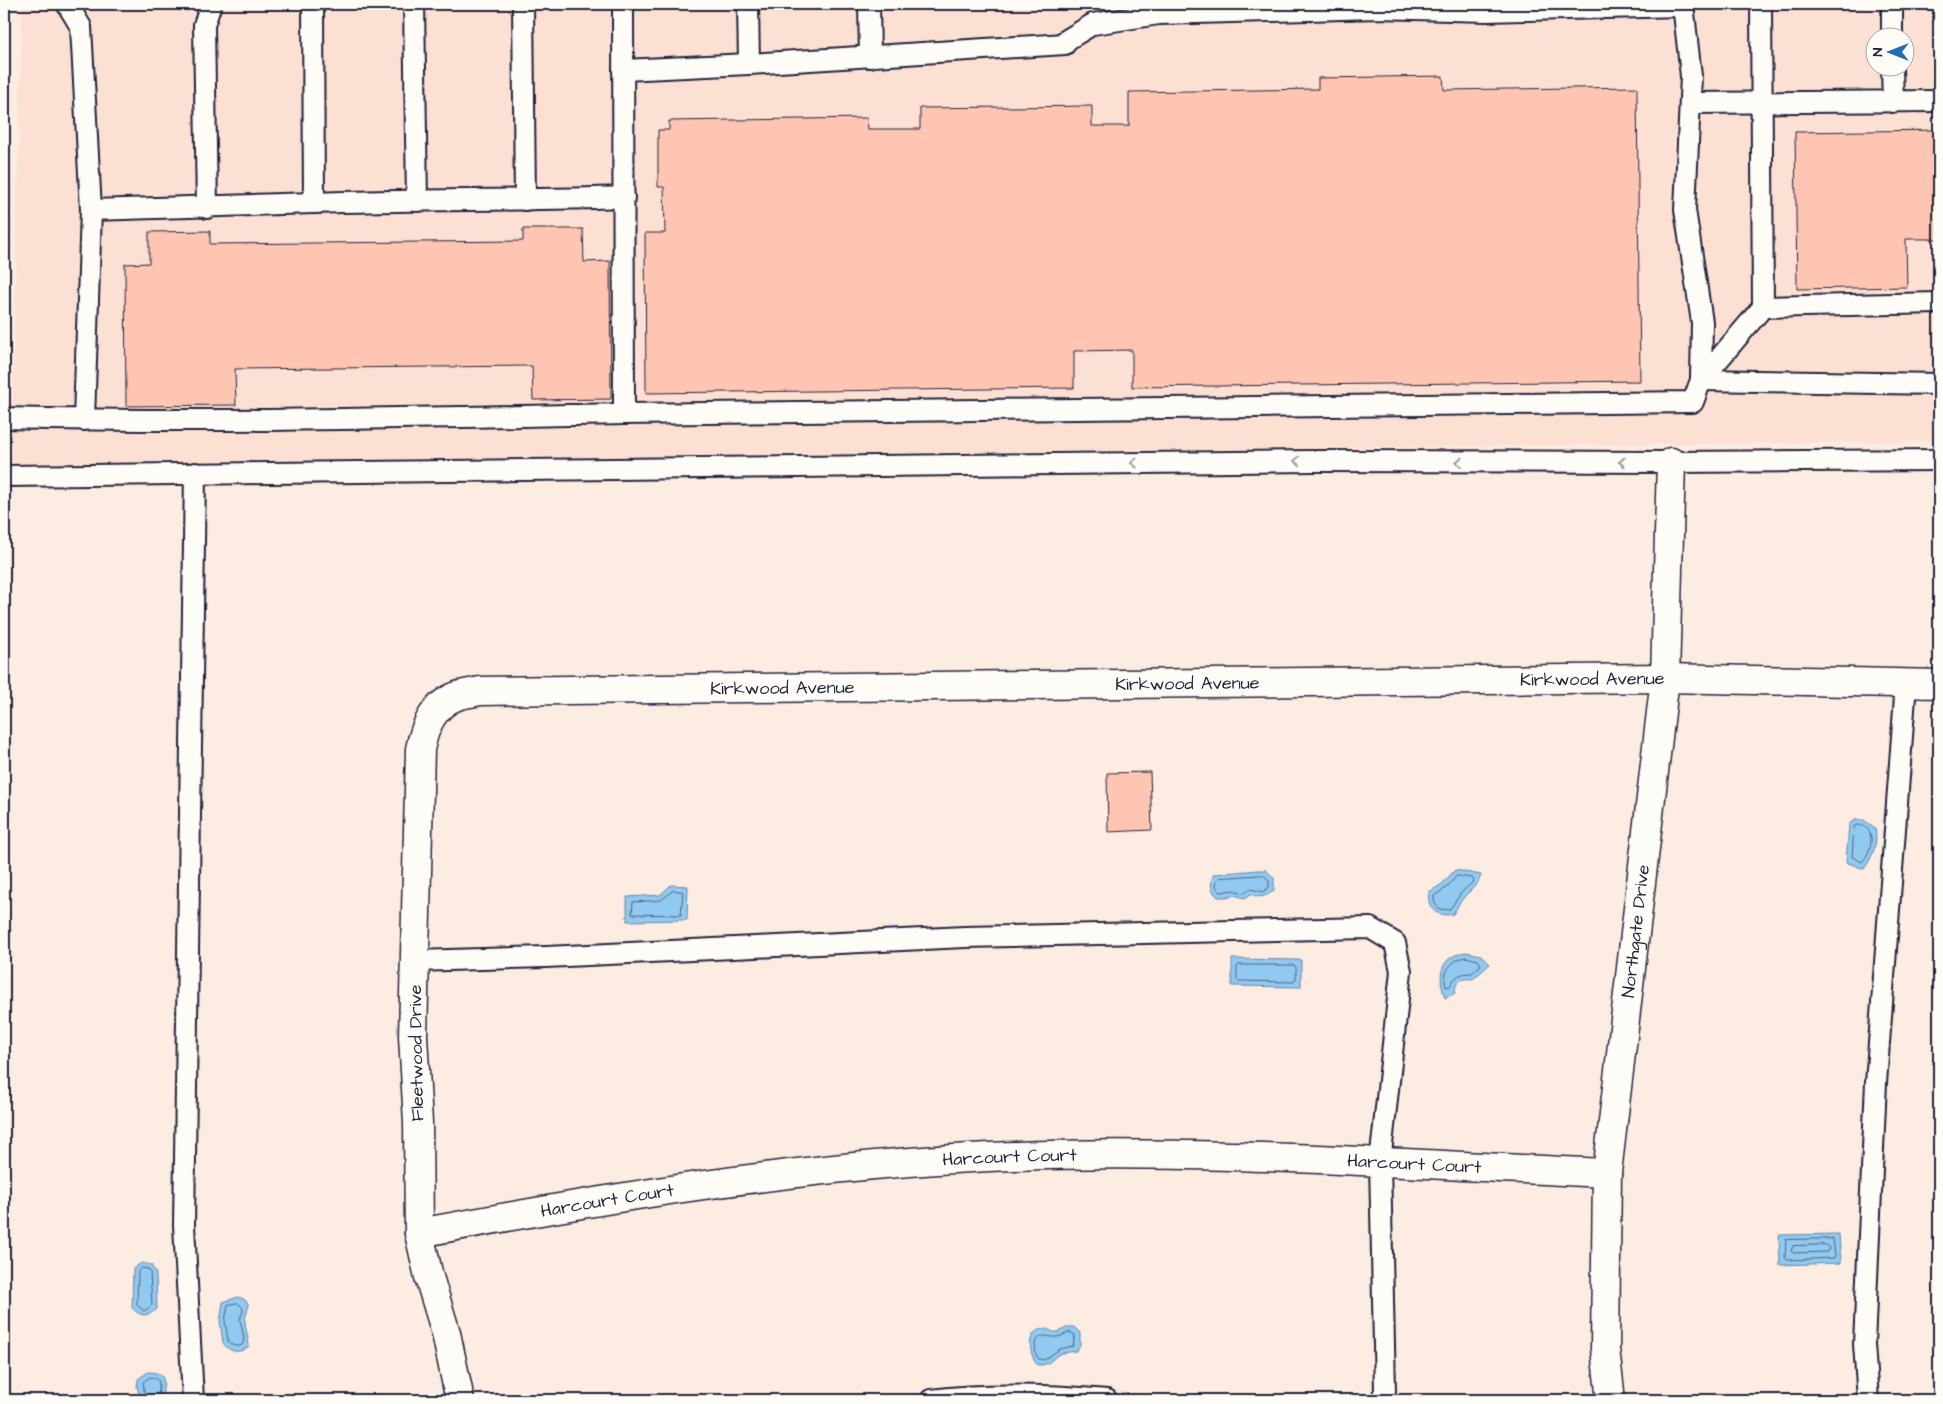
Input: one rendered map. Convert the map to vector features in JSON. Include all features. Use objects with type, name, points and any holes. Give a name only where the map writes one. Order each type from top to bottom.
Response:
[{"type":"street","name":"Northgate Drive","points":[[1611,1400],[1605,1349],[1607,1174],[1665,678],[1671,462]]},
{"type":"street","name":"Kirkwood Avenue","points":[[440,706],[457,695],[480,691],[1665,678],[1939,684]]},
{"type":"street","name":"Fleetwood Drive","points":[[440,706],[425,727],[420,749],[413,1036],[418,1122],[419,1233],[428,1277],[446,1333],[460,1400]]},
{"type":"street","name":"Harcourt Court","points":[[419,1233],[695,1186],[823,1170],[989,1157],[1184,1155],[1607,1174]]},
{"type":"lane","points":[[67,4],[81,27],[90,210],[84,420]]},
{"type":"lane","points":[[207,208],[204,24],[211,4]]},
{"type":"lane","points":[[313,4],[314,203]]},
{"type":"lane","points":[[414,4],[417,201]]},
{"type":"lane","points":[[523,4],[525,200]]},
{"type":"lane","points":[[623,4],[624,414]]},
{"type":"lane","points":[[748,4],[749,64]]},
{"type":"lane","points":[[869,4],[870,57]]},
{"type":"lane","points":[[1701,380],[1763,307],[1760,4]]},
{"type":"lane","points":[[1892,4],[1892,28]]},
{"type":"lane","points":[[4,418],[84,420],[438,418],[624,414],[1693,402],[1701,380],[1702,322],[1685,210],[1692,76],[1683,5],[1486,11],[1268,7],[1159,14],[1093,24],[1065,42],[870,57],[623,70]]},
{"type":"lane","points":[[1892,78],[1892,102]]},
{"type":"lane","points":[[1690,103],[1939,102]]},
{"type":"lane","points":[[90,210],[207,208],[314,203],[624,197]]},
{"type":"lane","points":[[1763,307],[1939,303]]},
{"type":"lane","points":[[1701,380],[1939,384]]},
{"type":"lane","points":[[4,476],[1315,461],[1671,462],[1939,460]]},
{"type":"lane","points":[[193,1400],[184,1225],[194,473]]},
{"type":"lane","points":[[1868,1400],[1864,1344],[1876,1084],[1906,683]]},
{"type":"lane","points":[[415,961],[556,957],[965,936],[1370,928],[1395,943],[1402,971],[1380,1163],[1385,1391],[1381,1400]]},
{"type":"lane","points":[[931,1400],[972,1395],[1070,1397],[1107,1400]]},
{"type":"shaded area","points":[[22,4],[1939,4],[1939,441],[11,464]]},
{"type":"water","points":[[1855,820],[1864,820],[1875,828],[1874,850],[1864,869],[1846,862],[1849,824]]},
{"type":"water","points":[[1266,870],[1274,878],[1274,891],[1261,897],[1251,894],[1245,898],[1233,895],[1218,897],[1212,889],[1211,884],[1214,874]]},
{"type":"water","points":[[1455,870],[1481,875],[1480,879],[1463,898],[1453,914],[1442,915],[1431,907],[1429,892],[1442,884]]},
{"type":"water","points":[[671,885],[688,886],[687,920],[627,921],[627,897],[660,895]]},
{"type":"water","points":[[1466,952],[1481,955],[1490,964],[1473,979],[1460,981],[1456,985],[1455,993],[1445,998],[1441,982],[1443,968],[1451,958]]},
{"type":"water","points":[[1232,959],[1301,960],[1301,987],[1232,986]]},
{"type":"water","points":[[1839,1234],[1841,1263],[1780,1265],[1779,1235]]},
{"type":"water","points":[[141,1263],[151,1265],[156,1274],[157,1309],[144,1315],[132,1308],[133,1269]]},
{"type":"water","points":[[238,1297],[248,1304],[245,1321],[249,1346],[235,1351],[229,1349],[223,1343],[220,1322],[223,1302]]},
{"type":"water","points":[[1074,1327],[1080,1333],[1080,1345],[1076,1351],[1059,1354],[1046,1364],[1037,1365],[1032,1355],[1030,1343],[1034,1333],[1045,1329],[1057,1332]]},
{"type":"water","points":[[148,1372],[160,1374],[162,1377],[163,1400],[141,1400],[137,1387],[138,1379]]},
{"type":"building","points":[[1443,76],[1444,90],[1637,87],[1640,381],[1132,387],[1132,350],[1074,351],[1074,388],[646,393],[645,233],[665,233],[664,187],[658,187],[658,130],[669,130],[669,121],[867,118],[868,129],[920,129],[920,108],[1092,106],[1092,126],[1129,126],[1129,92],[1318,89],[1318,78]]},
{"type":"building","points":[[1939,130],[1939,239],[1906,239],[1907,287],[1797,289],[1795,132]]},
{"type":"building","points":[[523,229],[583,229],[584,262],[610,261],[611,399],[533,400],[532,366],[235,369],[236,405],[126,406],[125,264],[149,263],[149,232],[210,231],[210,244],[523,241]]},
{"type":"building","points":[[1150,772],[1152,830],[1108,832],[1107,773]]}]
